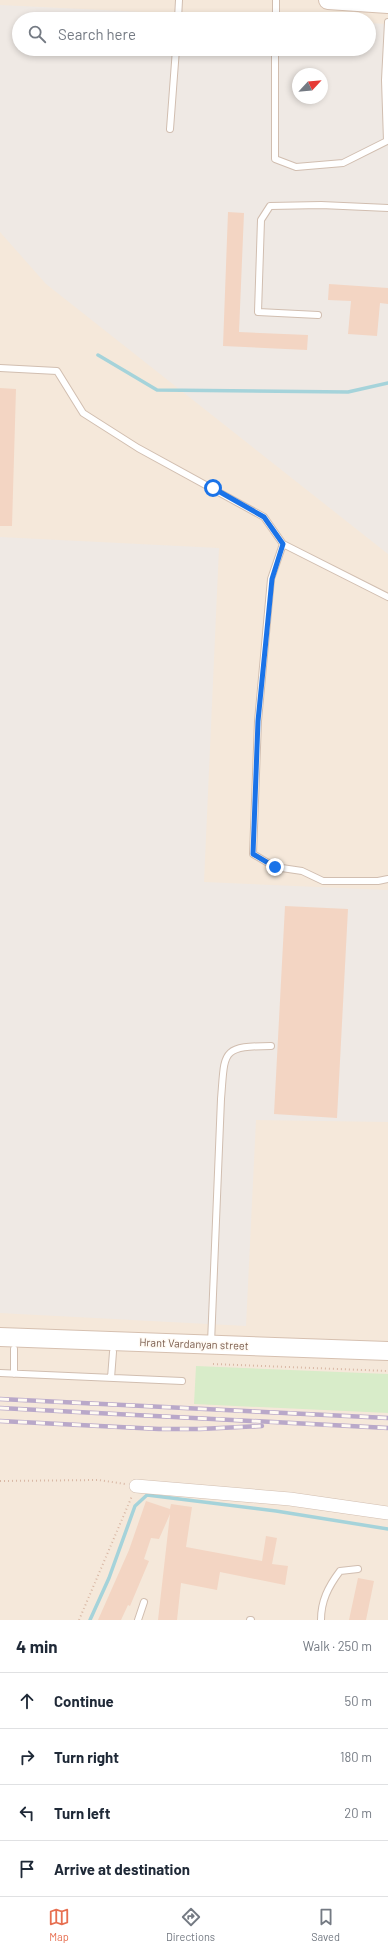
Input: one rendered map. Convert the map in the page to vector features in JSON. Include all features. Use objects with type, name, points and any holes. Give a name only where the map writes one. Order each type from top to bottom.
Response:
[{"type":"main road","points":[[328,0],[388,4]]},
{"type":"main road","name":"Hrant Vardanyan street","points":[[0,1337],[388,1351]]},
{"type":"main road","name":"Hrant Vardanyan street","points":[[7,1348],[388,1363]]},
{"type":"street","points":[[136,1486],[290,1500],[388,1513]]},
{"type":"lane","points":[[178,12],[179,0]]},
{"type":"lane","points":[[276,0],[276,12]]},
{"type":"lane","points":[[275,56],[275,159],[296,167],[343,162],[387,141],[388,22]]},
{"type":"lane","points":[[170,129],[175,56]]},
{"type":"lane","points":[[318,315],[258,312],[261,220],[270,206],[321,205],[388,208]]},
{"type":"lane","points":[[0,368],[57,371],[82,413],[138,448],[264,517],[283,544],[388,597]]},
{"type":"lane","points":[[283,544],[272,579],[258,721],[253,854],[275,867],[302,871],[323,881],[378,881],[388,879]]},
{"type":"lane","points":[[211,1344],[221,1098],[225,1059],[233,1050],[244,1046],[271,1046]]},
{"type":"lane","points":[[7,1348],[14,1374]]},
{"type":"lane","points":[[111,1378],[113,1352]]},
{"type":"lane","points":[[0,1373],[182,1381]]},
{"type":"lane","points":[[321,1620],[321,1606],[329,1586],[340,1571],[358,1569]]},
{"type":"lane","points":[[138,1620],[144,1602]]},
{"type":"path","points":[[213,1364],[388,1371]]},
{"type":"path","points":[[0,1481],[99,1480],[136,1486],[79,1620]]},
{"type":"shaded area","points":[[0,0],[388,0],[388,1620],[0,1620]]},
{"type":"shaded area","points":[[0,5],[144,12],[12,12],[12,56],[376,56],[376,23],[388,24],[388,554],[46,284],[0,232]]},
{"type":"shaded area","points":[[0,537],[219,548],[204,882],[388,890],[388,1122],[256,1120],[246,1326],[0,1313]]},
{"type":"green space","points":[[196,1366],[388,1374],[388,1413],[194,1404]]},
{"type":"building","points":[[228,212],[244,213],[239,332],[308,335],[307,350],[223,346]]},
{"type":"building","points":[[329,284],[388,288],[388,304],[380,303],[377,336],[348,334],[351,301],[328,300]]},
{"type":"building","points":[[0,388],[16,389],[12,526],[0,526]]},
{"type":"building","points":[[285,906],[348,909],[337,1118],[274,1114]]},
{"type":"building","points":[[146,1501],[170,1509],[171,1504],[192,1507],[186,1547],[262,1561],[266,1536],[277,1538],[272,1564],[288,1566],[285,1585],[220,1572],[217,1590],[181,1583],[177,1620],[158,1620],[170,1514],[159,1539],[151,1538],[144,1559],[149,1561],[130,1606],[128,1605],[121,1620],[98,1620],[129,1550]]},
{"type":"building","points":[[358,1578],[374,1581],[366,1620],[349,1620]]},
{"type":"waterway","points":[[98,355],[157,390],[348,392],[388,383]]},
{"type":"waterway","points":[[90,1620],[109,1578],[135,1506],[147,1495],[276,1511],[388,1529]]},
{"type":"railway","points":[[0,1399],[388,1418]]},
{"type":"railway","points":[[0,1408],[388,1428]]},
{"type":"railway","points":[[0,1421],[159,1429],[262,1426]]},
{"type":"route","points":[[213,488],[264,517],[283,544],[272,579],[258,721],[253,854],[275,867]]}]
